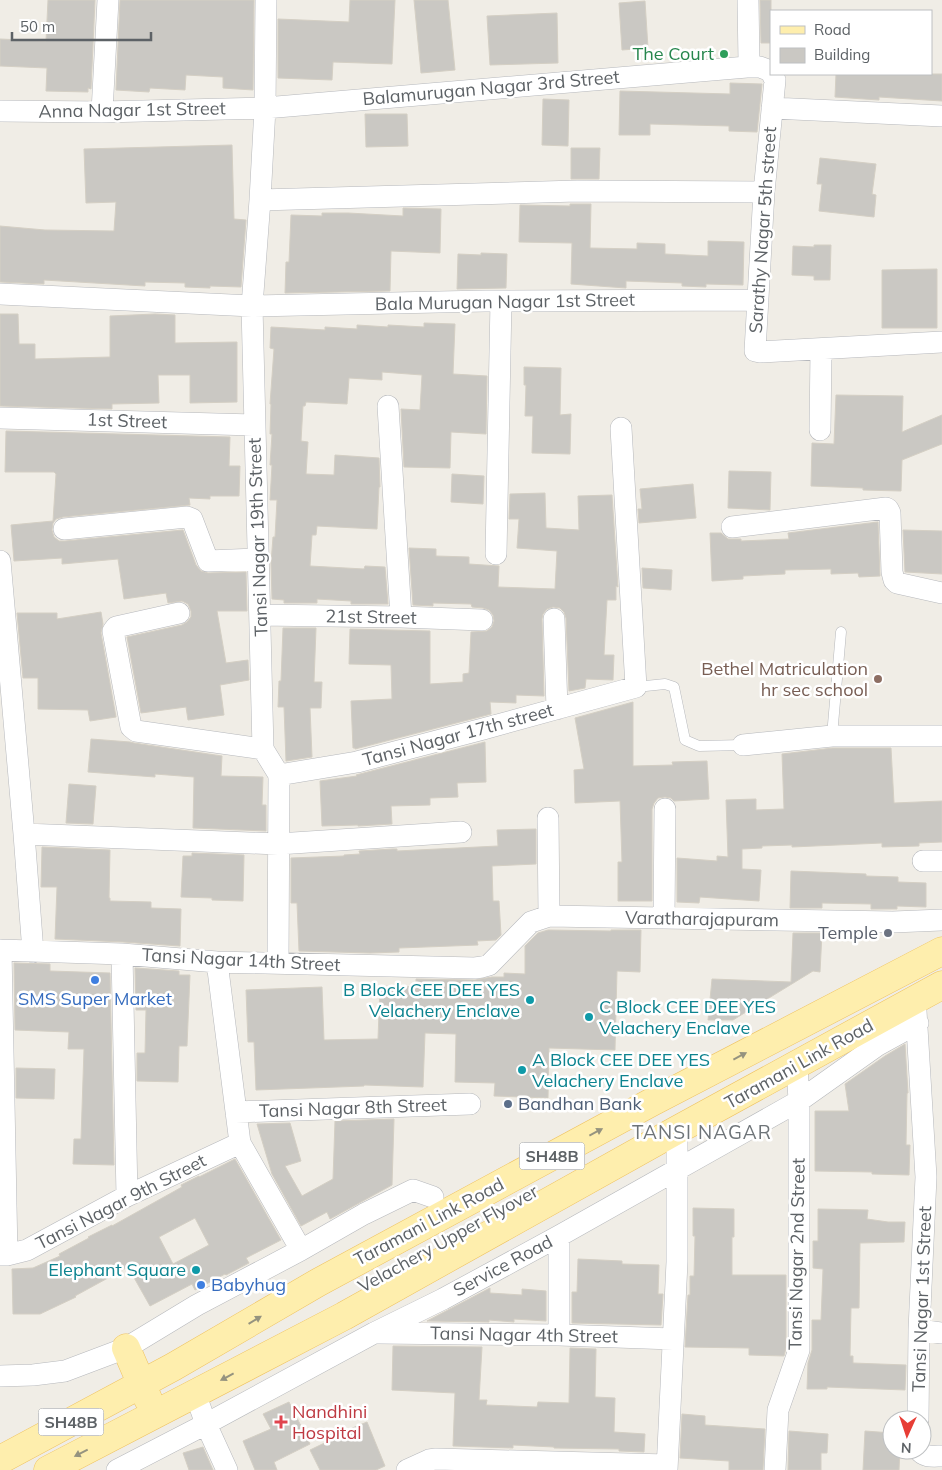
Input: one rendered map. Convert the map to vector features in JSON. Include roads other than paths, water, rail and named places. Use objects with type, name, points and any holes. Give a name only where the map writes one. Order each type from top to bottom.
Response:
[{"type":"main road","name":"Taramani Link Road","points":[[0,1460],[173,1367],[354,1263],[652,1102],[942,951]]},
{"type":"main road","name":"Velachery Upper Flyover","points":[[212,1345],[244,1350],[286,1338],[942,964]]},
{"type":"main road","name":"Taramani Link Road","points":[[48,1470],[195,1393],[286,1338],[344,1316],[797,1065],[916,1012],[942,985]]},
{"type":"main road","points":[[126,1348],[155,1414]]},
{"type":"street","points":[[102,112],[108,0]]},
{"type":"street","name":"Tansi Nagar 19th Street","points":[[263,749],[252,306],[265,108],[266,0]]},
{"type":"street","points":[[747,67],[749,62],[748,0]]},
{"type":"street","name":"Balamurugan Nagar 3rd Street","points":[[265,108],[747,67]]},
{"type":"street","name":"Sarathy Nagar 5th street","points":[[747,67],[760,67],[770,72]]},
{"type":"street","name":"Sarathy Nagar 5th street","points":[[772,75],[776,80],[764,192],[755,351],[821,350],[942,342]]},
{"type":"street","name":"Anna Nagar 1st Street","points":[[0,111],[102,112],[265,108]]},
{"type":"street","points":[[772,108],[942,116]]},
{"type":"street","points":[[260,200],[577,191],[764,192]]},
{"type":"street","name":"Bala Murugan Nagar 1st Street","points":[[0,294],[252,306],[501,301],[758,300]]},
{"type":"street","points":[[496,554],[501,301]]},
{"type":"street","points":[[820,430],[821,350]]},
{"type":"street","points":[[388,406],[401,617]]},
{"type":"street","name":"1st Street","points":[[0,418],[254,425]]},
{"type":"street","points":[[621,428],[636,687]]},
{"type":"street","points":[[732,527],[886,508],[890,514],[892,572],[894,580],[897,583],[942,593]]},
{"type":"street","points":[[64,530],[187,517],[192,519],[208,561],[259,559]]},
{"type":"street","points":[[0,561],[33,952]]},
{"type":"street","points":[[179,613],[116,627],[113,631],[131,728],[136,731],[263,749],[279,775],[278,964]]},
{"type":"street","name":"21st Street","points":[[260,615],[482,620]]},
{"type":"street","points":[[554,619],[557,709]]},
{"type":"street","name":"Tansi Nagar 17th street","points":[[279,775],[357,762],[636,687]]},
{"type":"street","points":[[743,745],[832,736],[942,736]]},
{"type":"street","points":[[664,918],[665,809]]},
{"type":"street","points":[[548,818],[549,916]]},
{"type":"street","points":[[24,834],[278,844],[461,832]]},
{"type":"street","name":"Varatharajapuram","points":[[482,967],[489,965],[532,922],[549,916],[893,922],[942,920]]},
{"type":"street","points":[[0,950],[3,1255]]},
{"type":"street","name":"Tansi Nagar 14th Street","points":[[0,950],[122,954],[217,962],[482,967]]},
{"type":"street","points":[[122,954],[127,1196]]},
{"type":"street","points":[[217,962],[240,1142],[301,1250]]},
{"type":"street","name":"Service Road","points":[[118,1470],[559,1236],[799,1101],[878,1045],[916,1012]]},
{"type":"street","name":"Tansi Nagar 1st Street","points":[[916,1012],[934,1177],[919,1330],[918,1410]]},
{"type":"street","name":"Tansi Nagar 2nd Street","points":[[775,1470],[778,1410],[799,1350],[799,1101],[797,1065]]},
{"type":"street","name":"Tansi Nagar 8th Street","points":[[236,1112],[470,1104]]},
{"type":"street","points":[[407,1470],[436,1459],[667,1467],[677,1262],[677,1130]]},
{"type":"street","name":"Tansi Nagar 9th Street","points":[[3,1255],[27,1250],[127,1196],[240,1142]]},
{"type":"street","points":[[0,1376],[33,1375],[65,1371],[126,1348],[197,1305],[364,1214],[413,1190],[433,1197]]},
{"type":"street","points":[[559,1236],[559,1335]]},
{"type":"street","points":[[919,1330],[942,1333]]},
{"type":"street","name":"Tansi Nagar 4th Street","points":[[374,1333],[673,1338]]},
{"type":"street","points":[[286,1338],[308,1368]]},
{"type":"street","points":[[195,1393],[206,1424],[227,1470]]},
{"type":"lane","points":[[832,736],[841,632]]},
{"type":"lane","points":[[636,687],[665,684],[674,687],[685,740],[699,746],[743,745]]},
{"type":"place","name":"The Court","points":[[724,54]]},
{"type":"place","name":"Bethel Matriculation hr sec school","points":[[878,679]]},
{"type":"place","name":"Temple","points":[[888,933]]},
{"type":"place","name":"SMS Super Market","points":[[95,980]]},
{"type":"place","name":"B Block CEE DEE YES Velachery Enclave","points":[[530,1000]]},
{"type":"place","name":"C Block CEE DEE YES Velachery Enclave","points":[[589,1017]]},
{"type":"place","name":"A Block CEE DEE YES Velachery Enclave","points":[[522,1070]]},
{"type":"place","name":"Bandhan Bank","points":[[508,1104]]},
{"type":"place","name":"Elephant Square","points":[[196,1270]]},
{"type":"place","name":"Babyhug","points":[[201,1285]]},
{"type":"place","name":"Nandhini Hospital","points":[[281,1422]]},
{"type":"district","name":"TANSI NAGAR","points":[[702,1132]]}]
